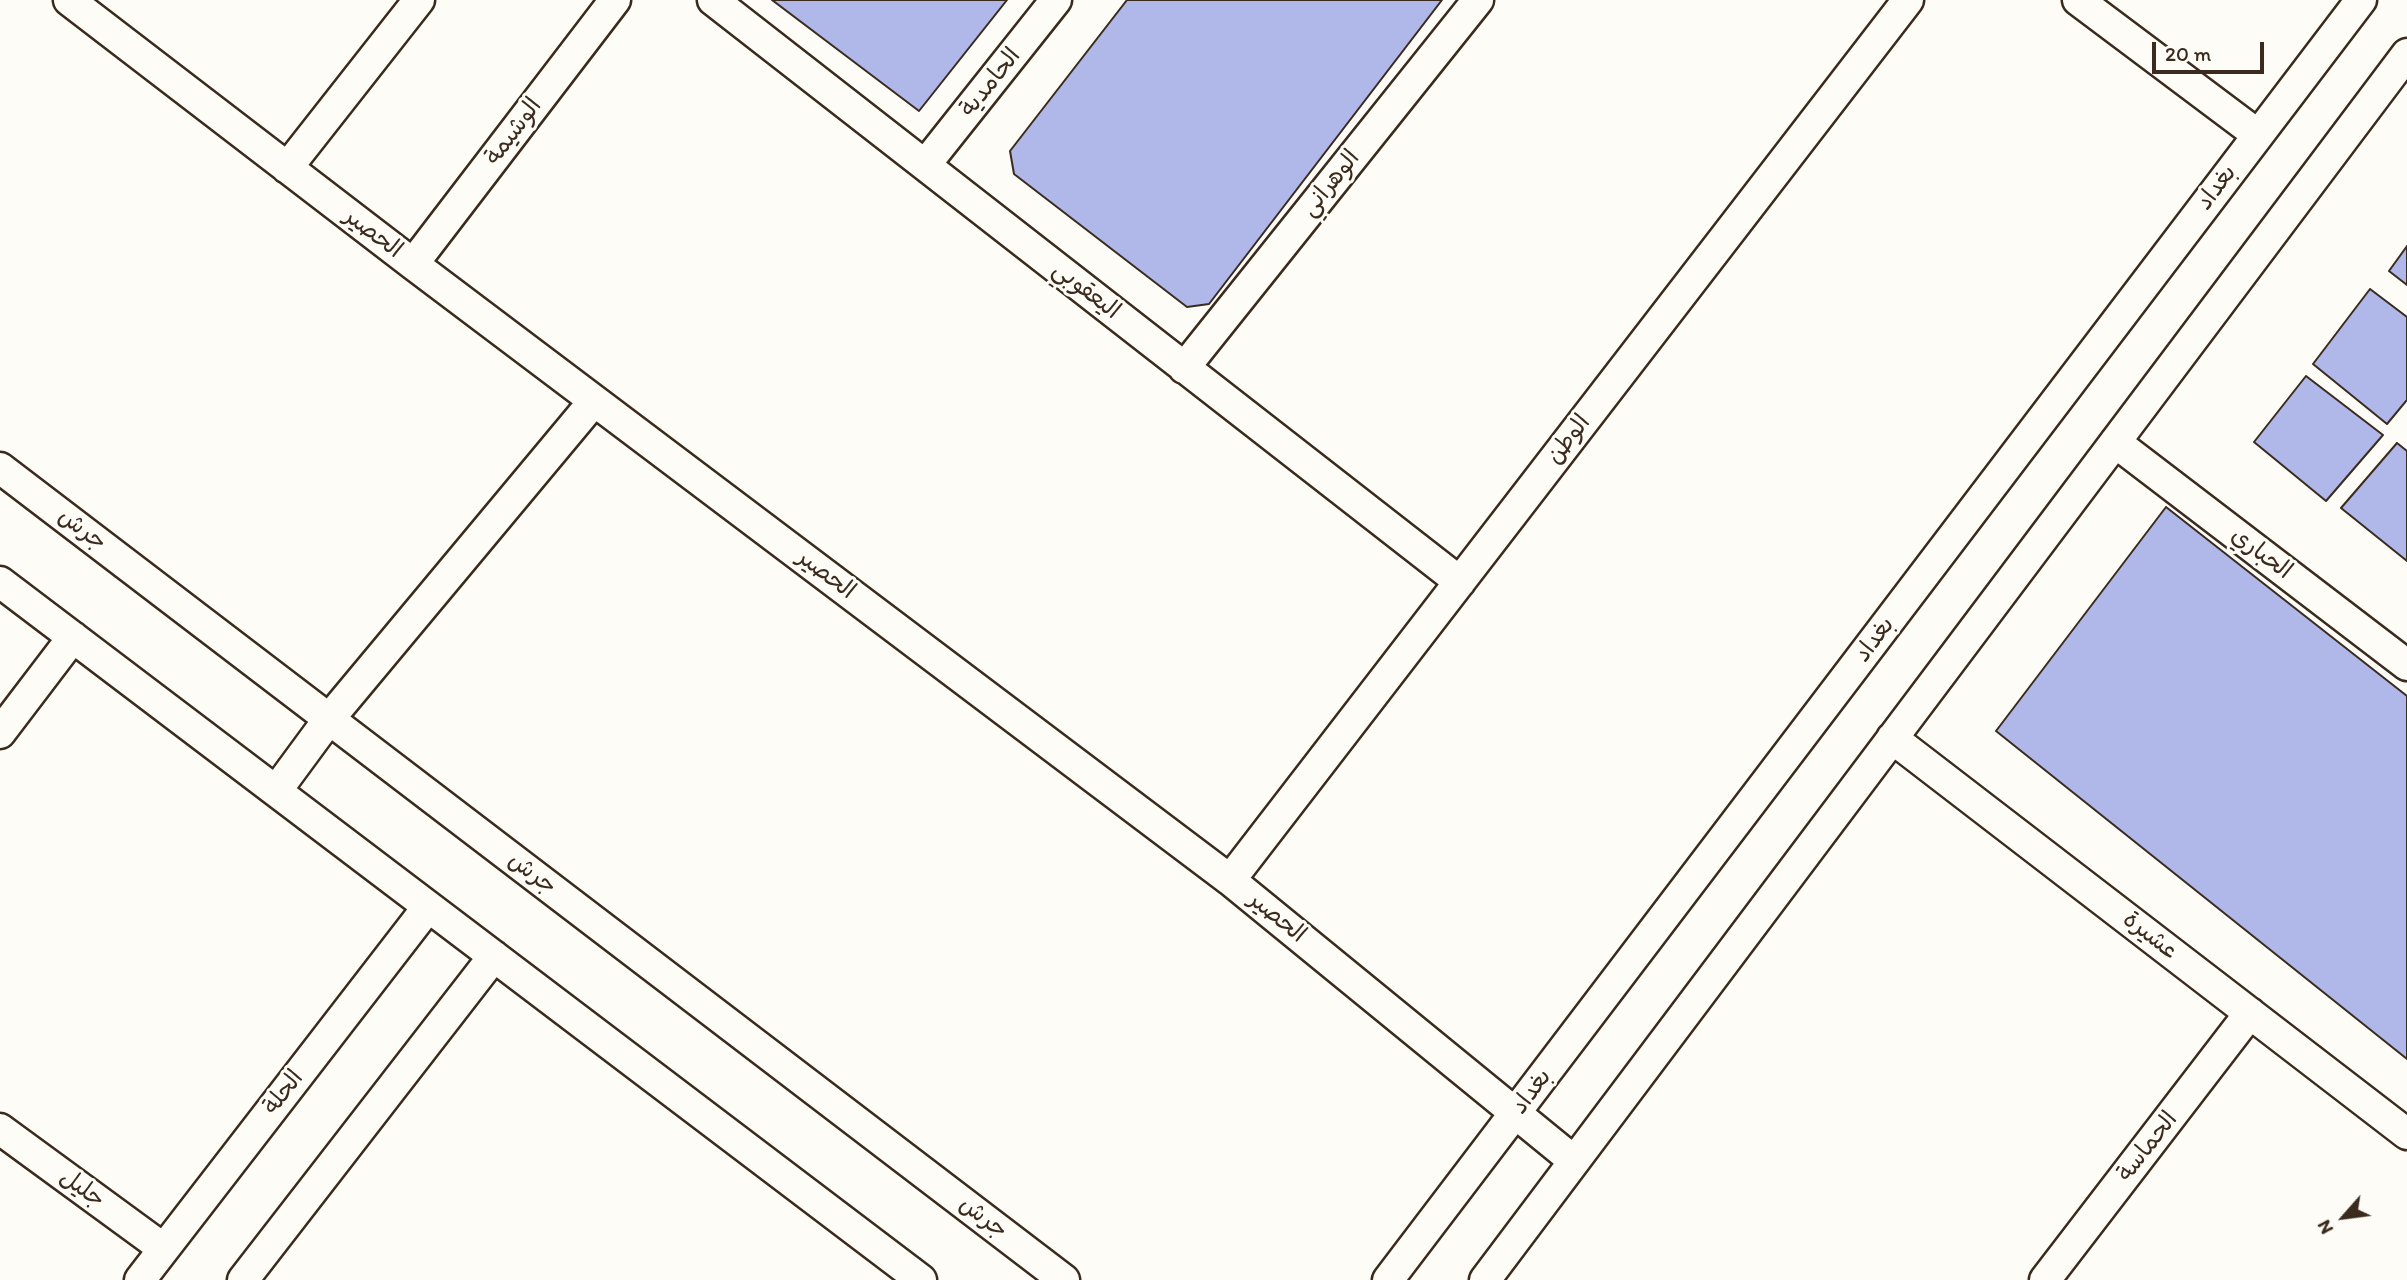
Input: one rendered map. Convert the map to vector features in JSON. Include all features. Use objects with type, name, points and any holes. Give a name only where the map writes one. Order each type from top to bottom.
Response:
[{"type":"street","name":"الحصير","points":[[69,0],[413,264],[1230,880],[1574,1161]]},
{"type":"street","points":[[287,168],[419,0]]},
{"type":"street","name":"الوشيمة","points":[[413,264],[615,0]]},
{"type":"street","name":"اليعقوبي","points":[[713,0],[1460,582]]},
{"type":"street","name":"الحامدية","points":[[925,165],[1056,0]]},
{"type":"street","name":"الوهراني","points":[[1184,368],[1478,0]]},
{"type":"street","name":"الوطن","points":[[1230,880],[1908,0]]},
{"type":"street","points":[[2078,0],[2258,135]]},
{"type":"street","name":"بغداد","points":[[1388,1280],[2361,0]]},
{"type":"street","points":[[1485,1280],[2407,54]]},
{"type":"street","points":[[276,791],[329,719],[594,401]]},
{"type":"street","name":"الحباري","points":[[2115,442],[2407,665]]},
{"type":"street","name":"جرش","points":[[0,468],[1064,1280]]},
{"type":"street","points":[[0,582],[921,1280]]},
{"type":"street","points":[[0,733],[73,637]]},
{"type":"street","name":"عشيرة","points":[[1892,738],[2407,1134]]},
{"type":"street","name":"الحلة","points":[[139,1280],[428,906]]},
{"type":"street","points":[[243,1280],[494,956]]},
{"type":"street","name":"الحماسة","points":[[2045,1280],[2250,1013]]},
{"type":"street","name":"جليل","points":[[0,1129],[163,1249]]},
{"type":"building","points":[[772,0],[1007,0],[919,111]]},
{"type":"building","points":[[1127,0],[1442,0],[1209,304],[1187,307],[1014,174],[1010,151]]},
{"type":"building","points":[[2407,246],[2407,285],[2389,271]]},
{"type":"building","points":[[2370,289],[2407,317],[2407,400],[2387,424],[2313,364]]},
{"type":"building","points":[[2306,376],[2383,435],[2326,501],[2254,442]]},
{"type":"building","points":[[2397,443],[2407,451],[2407,561],[2341,508]]},
{"type":"building","points":[[2166,507],[2407,696],[2407,1059],[1996,731]]}]
